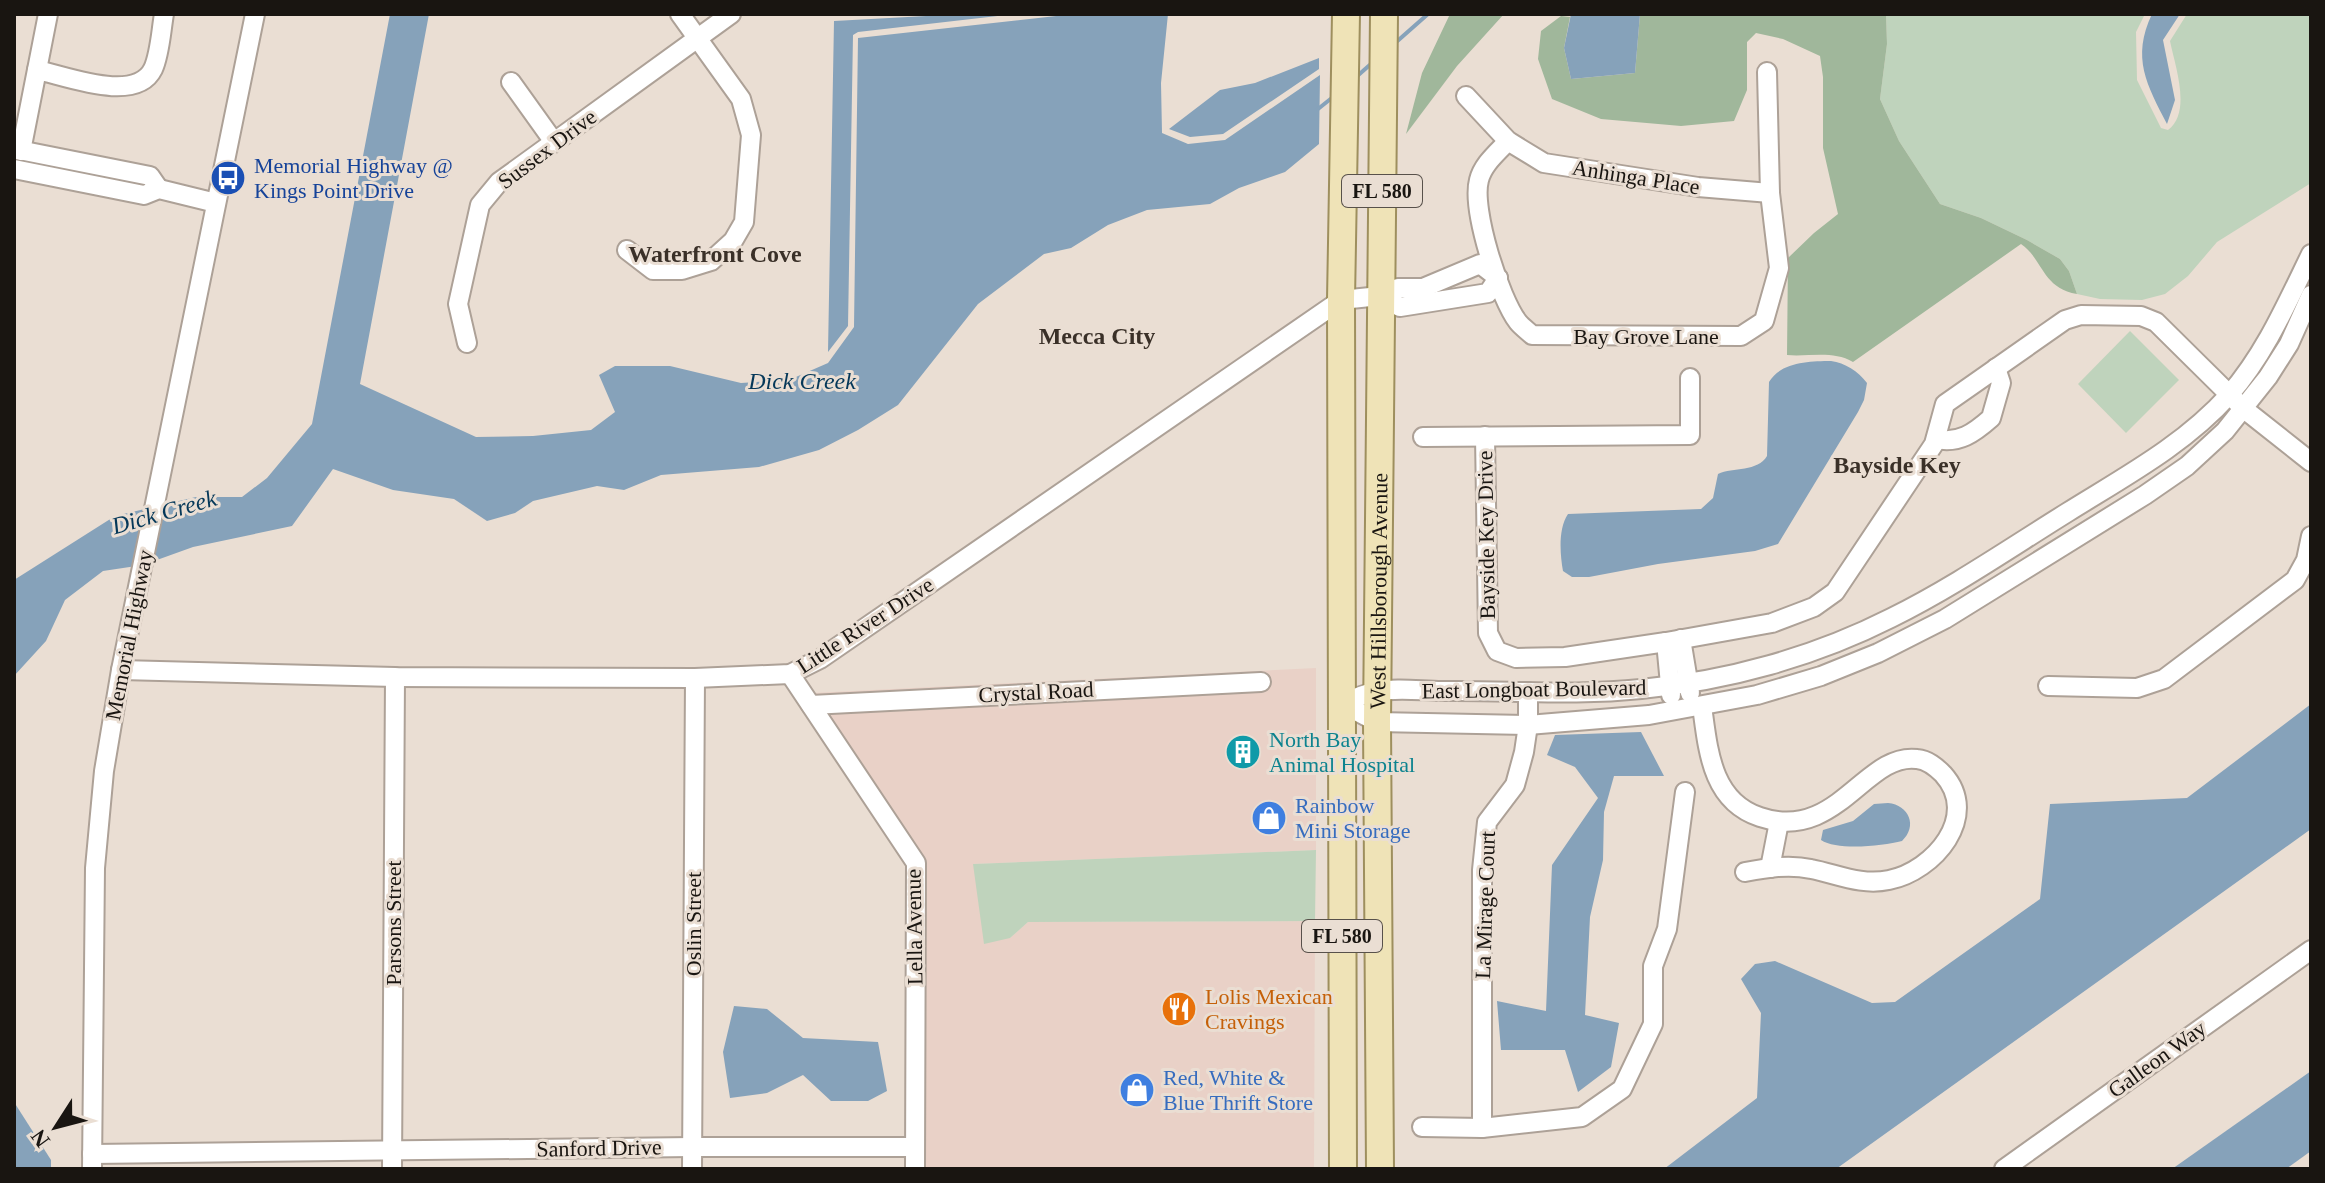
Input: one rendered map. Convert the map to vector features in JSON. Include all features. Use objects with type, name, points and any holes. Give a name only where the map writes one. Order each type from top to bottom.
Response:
[{"type":"main road","name":"West Hillsborough Avenue","points":[[1380,1169],[1377,691],[1384,14]]},
{"type":"main road","name":"West Hillsborough Avenue","points":[[1343,1169],[1341,300],[1345,26]]},
{"type":"main road","points":[[1343,1120],[1359,1153],[1359,1169]]},
{"type":"street","points":[[48,14],[18,150],[150,176],[159,189]]},
{"type":"street","points":[[37,70],[120,88],[140,83],[153,70],[164,14]]},
{"type":"street","name":"Memorial Highway","points":[[92,1162],[95,868],[104,771],[121,670],[255,14]]},
{"type":"street","points":[[627,250],[653,270],[682,270],[711,261],[733,241],[744,222],[751,135],[741,99],[680,14]]},
{"type":"street","name":"Sussex Drive","points":[[467,343],[458,304],[480,205],[499,182],[731,14]]},
{"type":"street","name":"Bay Grove Lane","points":[[1498,278],[1517,321],[1532,335],[1741,336],[1764,321],[1779,268],[1770,193],[1767,72]]},
{"type":"street","points":[[511,82],[554,142]]},
{"type":"street","name":"Anhinga Place","points":[[1466,96],[1508,141],[1544,163],[1698,187],[1770,193]]},
{"type":"street","points":[[1498,278],[1478,217],[1477,185],[1482,169],[1508,141]]},
{"type":"street","points":[[14,169],[144,195],[159,189],[216,203]]},
{"type":"street","name":"East Longboat Boulevard","points":[[1341,703],[1377,691],[1612,692],[1679,684],[1782,661],[1855,635],[1915,606],[2159,455],[2202,421],[2229,395],[2268,341],[2311,254]]},
{"type":"street","points":[[1380,296],[1398,288],[1423,288],[1480,264],[1498,278]]},
{"type":"street","points":[[1461,272],[1467,296]]},
{"type":"street","points":[[1380,296],[1400,307],[1488,293],[1498,278]]},
{"type":"street","name":"East Longboat Boulevard","points":[[1341,703],[1377,722],[1528,725],[1672,711],[1757,695],[1821,676],[1878,653],[1945,619],[2168,480],[2205,450],[2244,409],[2279,361],[2311,295]]},
{"type":"street","name":"Little River Drive","points":[[121,670],[395,677],[695,678],[790,674],[820,659],[1341,300],[1380,296]]},
{"type":"street","name":"Bayside Key Drive","points":[[1485,436],[1488,633],[1492,645],[1502,654],[1516,658],[1565,657],[1772,623],[1792,617],[1825,600],[1835,592],[1936,439],[1945,404],[2073,317],[2133,315],[2156,322],[2244,409],[2311,462]]},
{"type":"street","points":[[1936,439],[1947,441],[1966,437],[1991,418],[2001,383],[1996,368]]},
{"type":"street","name":"Bayside Key Drive","points":[[1423,437],[1690,435],[1690,378]]},
{"type":"street","points":[[2048,686],[2137,688],[2164,679],[2295,580],[2306,560],[2311,536]]},
{"type":"street","points":[[1672,711],[1679,684],[1674,641]]},
{"type":"street","name":"Lella Avenue","points":[[790,674],[916,863],[915,1169]]},
{"type":"street","name":"Parsons Street","points":[[392,1160],[395,677]]},
{"type":"street","name":"Oslin Street","points":[[692,1169],[695,678]]},
{"type":"street","name":"Crystal Road","points":[[811,705],[1261,682]]},
{"type":"street","points":[[1679,684],[1697,707],[1711,763],[1723,790],[1754,815],[1779,822],[1815,817],[1883,769],[1913,758],[1923,760],[1940,771],[1953,787],[1958,806],[1954,826],[1941,849],[1923,866],[1902,876],[1867,882],[1810,869],[1770,868],[1745,872]]},
{"type":"street","name":"La Mirage Court","points":[[1482,1128],[1483,858],[1487,822],[1515,785],[1524,752],[1528,692]]},
{"type":"street","points":[[1422,1127],[1482,1128],[1582,1117],[1622,1089],[1653,1024],[1653,966],[1667,929],[1685,792]]},
{"type":"street","points":[[1770,868],[1779,822]]},
{"type":"street","name":"Galleon Way","points":[[2004,1169],[2311,950]]},
{"type":"street","name":"Sanford Drive","points":[[92,1162],[392,1160],[692,1147],[914,1147]]},
{"type":"shaded area","points":[[1316,668],[1316,850],[973,864],[1010,938],[1028,922],[1315,921],[1314,1169],[923,1169],[924,862],[825,710],[1267,689],[1269,674],[815,696],[813,693]]},
{"type":"green space","points":[[1450,14],[1504,14],[1457,66],[1406,134],[1422,73]]},
{"type":"green space","points":[[1640,14],[1886,14],[1887,44],[1880,99],[1899,141],[1940,204],[1981,218],[2060,259],[2069,271],[2077,294],[2056,285],[2021,244],[1853,362],[1829,355],[1787,355],[1788,258],[1838,214],[1823,148],[1820,56],[1783,39],[1756,33],[1747,42],[1747,90],[1734,121],[1681,126],[1601,119],[1552,99],[1538,59],[1541,31],[1561,16],[1570,17],[1564,48],[1571,79],[1635,73]]},
{"type":"green space","points":[[1886,14],[2145,14],[2136,32],[2137,80],[2161,128],[2168,130],[2175,122],[2180,101],[2170,41],[2187,14],[2311,14],[2311,183],[2217,242],[2188,276],[2165,294],[2142,300],[2100,299],[2077,294],[2069,271],[2060,259],[1981,218],[1940,204],[1899,141],[1880,99],[1887,44]]},
{"type":"green space","points":[[2130,331],[2179,380],[2126,433],[2078,384]]},
{"type":"green space","points":[[1316,850],[1315,921],[1028,922],[1010,938],[984,944],[973,864]]},
{"type":"water","points":[[390,14],[429,14],[360,384],[476,437],[533,436],[591,430],[615,412],[599,375],[615,366],[670,366],[741,383],[789,380],[828,363],[854,327],[858,38],[1074,14],[1168,14],[1161,83],[1162,133],[1188,144],[1225,140],[1320,75],[1319,144],[1285,172],[1239,188],[1210,204],[1147,210],[1108,225],[1071,248],[1044,254],[978,304],[898,405],[819,450],[759,467],[661,475],[624,490],[597,486],[533,501],[515,513],[487,521],[454,499],[393,490],[333,469],[292,526],[193,547],[143,565],[103,571],[65,600],[46,641],[14,676],[14,580],[115,516],[196,497],[242,497],[267,478],[312,424]]},
{"type":"water","points":[[1015,14],[853,35],[848,326],[828,352],[834,21]]},
{"type":"water","points":[[1571,14],[1640,14],[1635,73],[1571,79],[1564,48]]},
{"type":"water","points":[[2152,14],[2180,14],[2163,40],[2175,100],[2167,124],[2148,84],[2142,58]]},
{"type":"water","points":[[1319,58],[1319,69],[1223,134],[1190,137],[1169,129],[1220,90],[1255,83]]},
{"type":"water","points":[[1831,361],[1855,371],[1867,383],[1864,400],[1778,544],[1755,551],[1589,577],[1572,577],[1563,571],[1561,534],[1568,514],[1701,509],[1713,498],[1718,474],[1758,465],[1767,456],[1769,382],[1774,375],[1796,364]]},
{"type":"water","points":[[2311,704],[2311,829],[1836,1169],[1664,1169],[1757,1098],[1761,1013],[1741,979],[1755,964],[1775,961],[1872,1003],[1895,1002],[2040,899],[2050,804],[2187,798]]},
{"type":"water","points":[[1641,732],[1664,776],[1614,776],[1604,812],[1603,860],[1590,917],[1585,1015],[1619,1023],[1611,1067],[1578,1092],[1565,1050],[1501,1050],[1497,1001],[1546,1011],[1552,865],[1598,798],[1575,767],[1547,755],[1555,735]]},
{"type":"water","points":[[1888,803],[1901,808],[1909,817],[1910,829],[1902,841],[1872,846],[1838,846],[1821,840],[1823,830],[1853,821],[1874,804]]},
{"type":"water","points":[[734,1006],[767,1009],[803,1038],[878,1042],[887,1091],[868,1101],[831,1101],[803,1075],[767,1093],[730,1098],[723,1052]]},
{"type":"water","points":[[2311,1071],[2311,1151],[2286,1169],[2172,1169]]},
{"type":"water","points":[[14,1102],[51,1160],[51,1169],[14,1169]]},
{"type":"waterway","name":"Dick Creek","points":[[1394,44],[1428,14]]},
{"type":"waterway","name":"Dick Creek","points":[[1355,78],[1372,63]]},
{"type":"waterway","name":"Dick Creek","points":[[1318,109],[1333,97]]},
{"type":"place","name":"Memorial Highway @ Kings Point Drive","points":[[228,178]]},
{"type":"place","name":"North Bay Animal Hospital","points":[[1243,752]]},
{"type":"place","name":"Rainbow Mini Storage","points":[[1269,818]]},
{"type":"place","name":"Lolis Mexican Cravings","points":[[1179,1009]]},
{"type":"place","name":"Red, White & Blue Thrift Store","points":[[1137,1090]]},
{"type":"district","name":"Waterfront Cove","points":[[715,254]]},
{"type":"district","name":"Mecca City","points":[[1097,336]]},
{"type":"district","name":"Bayside Key","points":[[1897,465]]}]
